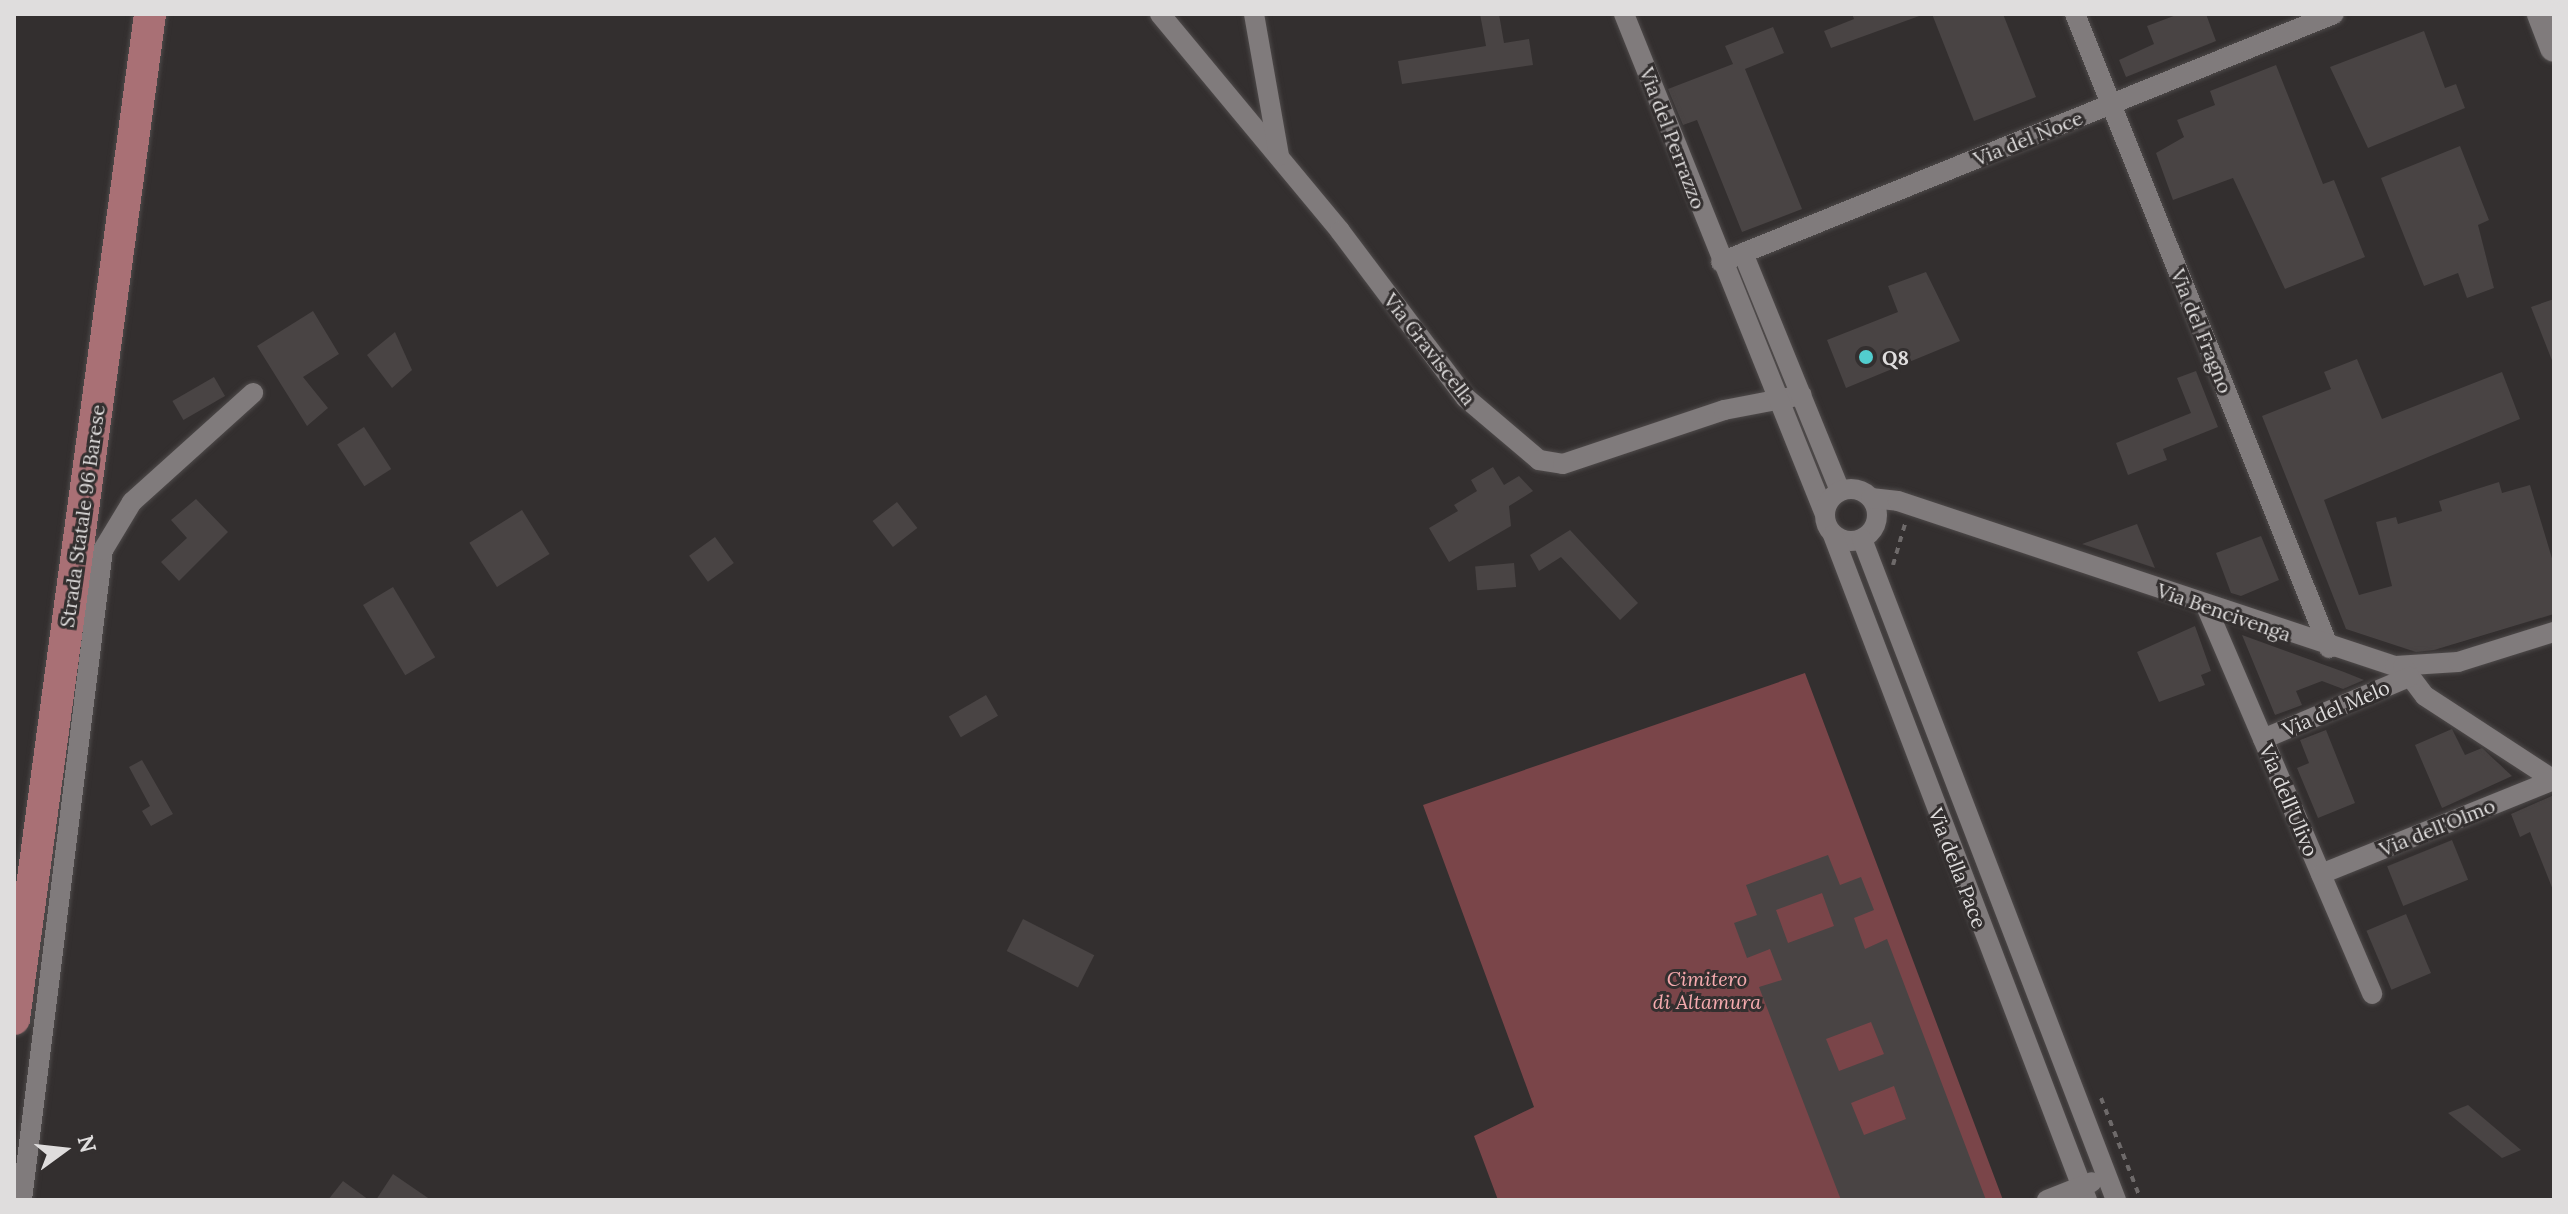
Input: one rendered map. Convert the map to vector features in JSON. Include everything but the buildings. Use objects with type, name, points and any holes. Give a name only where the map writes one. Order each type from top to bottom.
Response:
[{"type":"main road","name":"Strada Statale 96 Barese","points":[[14,1019],[150,14]]},
{"type":"main road","points":[[2541,14],[2554,48]]},
{"type":"street","name":"Via Graviscella","points":[[1160,14],[1279,157],[1466,398],[1539,460],[1563,464],[1724,410],[1802,395]]},
{"type":"street","points":[[1254,14],[1279,157]]},
{"type":"street","name":"Via del Perrazzo","points":[[1624,14],[1721,262]]},
{"type":"street","name":"Via del Fragno","points":[[2075,14],[2329,648]]},
{"type":"street","name":"Via del Noce","points":[[1721,262],[2334,14]]},
{"type":"street","points":[[1743,253],[1840,491]]},
{"type":"street","points":[[1721,262],[1774,399],[1833,535],[1862,539],[1874,506],[1855,489],[1840,491],[1824,512]]},
{"type":"street","points":[[22,1200],[103,550],[132,502],[253,393]]},
{"type":"street","name":"Via Bencivenga","points":[[1874,506],[1898,501],[2406,672],[2458,662],[2554,632]]},
{"type":"street","name":"Via della Pace","points":[[1833,535],[2084,1193]]},
{"type":"street","name":"Via della Pace","points":[[1862,539],[2116,1200]]},
{"type":"street","name":"Via dell'Ulivo","points":[[2206,606],[2372,994]]},
{"type":"street","points":[[2406,672],[2425,696],[2554,780]]},
{"type":"street","name":"Via del Melo","points":[[2263,739],[2406,672]]},
{"type":"street","name":"Via dell'Olmo","points":[[2321,874],[2554,780]]},
{"type":"street","points":[[2047,1200],[2084,1193],[2107,1176]]},
{"type":"green space","name":"Cimitero di Altamura","points":[[1805,673],[2003,1200],[1498,1200],[1474,1136],[1534,1107],[1423,805]]},
{"type":"place","name":"Q8","points":[[1866,357]]}]
